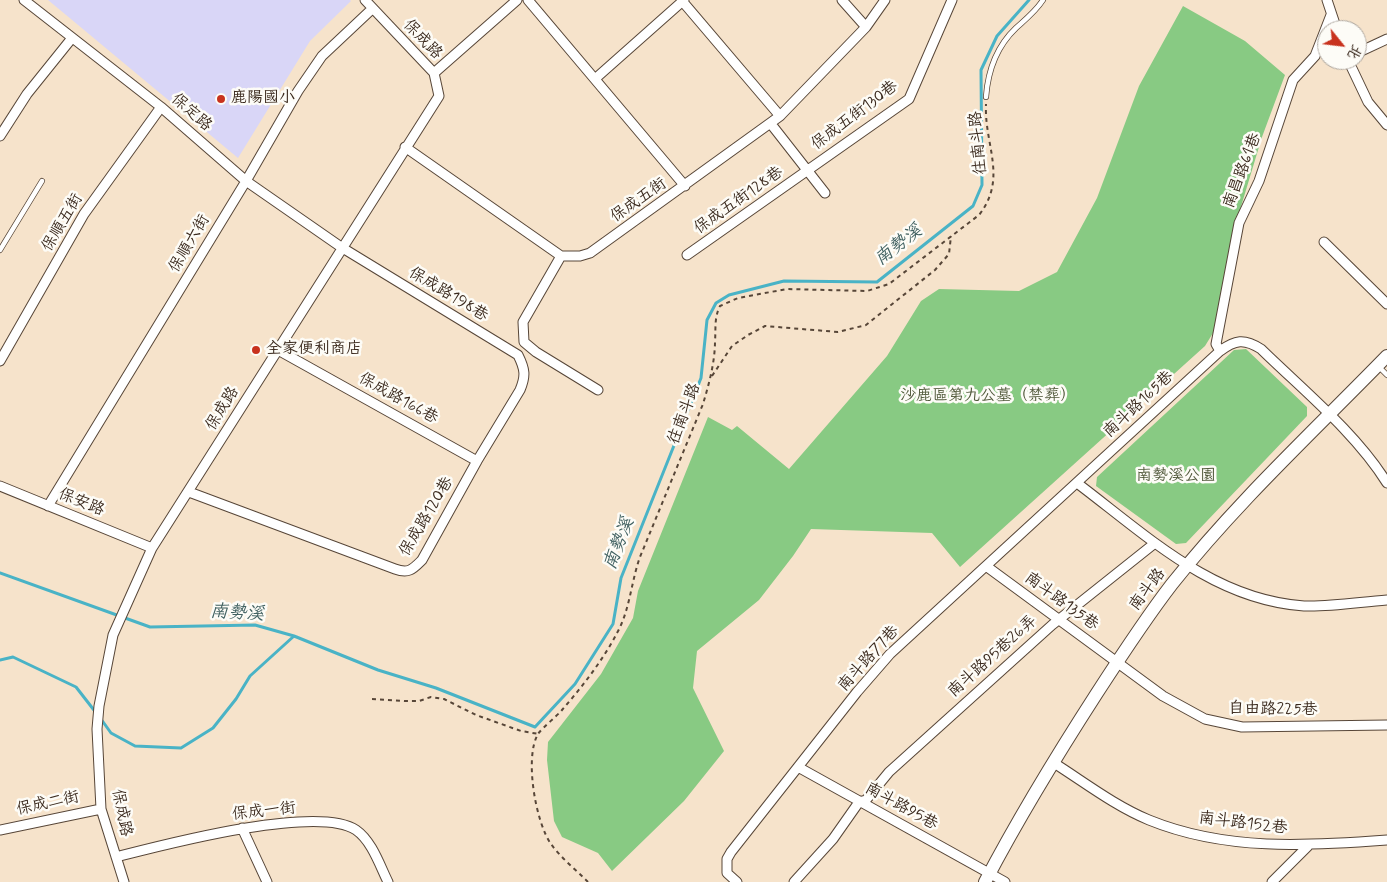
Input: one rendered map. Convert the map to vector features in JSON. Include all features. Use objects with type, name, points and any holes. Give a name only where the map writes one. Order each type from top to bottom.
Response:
[{"type":"street","name":"保定路","points":[[24,0],[161,107],[246,181],[341,247]]},
{"type":"street","name":"保成路","points":[[124,882],[101,808],[97,729],[105,670],[113,634],[152,548],[341,247],[439,96],[434,73],[365,0]]},
{"type":"street","points":[[434,73],[517,0]]},
{"type":"street","name":"保成五街","points":[[528,0],[596,78],[685,186],[590,253],[580,256],[561,256]]},
{"type":"street","points":[[842,0],[866,27]]},
{"type":"street","points":[[685,186],[780,116],[866,27],[885,0]]},
{"type":"street","name":"保成五街130巷","points":[[808,170],[909,99],[952,0]]},
{"type":"street","points":[[1327,0],[1333,20]]},
{"type":"street","points":[[596,78],[684,1],[780,116]]},
{"type":"street","name":"保順六街","points":[[48,506],[246,181],[298,91],[322,56],[372,9]]},
{"type":"street","name":"南昌路61巷","points":[[1220,351],[1216,344],[1239,223],[1259,181],[1293,80],[1315,56],[1331,15]]},
{"type":"street","points":[[0,136],[27,94],[72,38]]},
{"type":"street","points":[[1367,49],[1387,40]]},
{"type":"street","points":[[1352,70],[1363,94],[1387,126]]},
{"type":"street","name":"保順五街","points":[[0,361],[84,214],[161,107]]},
{"type":"street","points":[[771,124],[825,193]]},
{"type":"street","points":[[405,147],[561,256],[523,322],[524,342],[536,352],[598,390]]},
{"type":"street","name":"保成五街128巷","points":[[687,256],[808,170]]},
{"type":"street","points":[[1324,242],[1387,304]]},
{"type":"street","name":"保成路198巷","points":[[341,247],[518,355],[525,368],[525,378]]},
{"type":"street","name":"南斗路165巷","points":[[1077,483],[1220,351],[1237,340],[1244,340],[1254,344],[1362,448],[1387,483]]},
{"type":"street","name":"保成路166巷","points":[[278,350],[478,461]]},
{"type":"street","name":"南斗路","points":[[987,877],[1054,763],[1118,661],[1160,600],[1188,565],[1256,488],[1327,414],[1387,356]]},
{"type":"street","name":"保成路120巷","points":[[188,492],[404,572],[411,571],[422,560],[525,378]]},
{"type":"street","points":[[1077,483],[1155,543],[1188,565],[1234,591],[1269,601],[1305,606],[1387,600]]},
{"type":"street","name":"南斗路77巷","points":[[737,882],[727,873],[727,859],[731,852],[857,692],[890,654],[1077,483]]},
{"type":"street","name":"保安路","points":[[0,486],[152,548]]},
{"type":"street","name":"南斗路95巷26弄","points":[[794,882],[833,838],[859,802],[866,800],[889,772],[1059,619],[1155,543]]},
{"type":"street","name":"南斗路135巷","points":[[986,566],[1118,661]]},
{"type":"street","name":"自由路225巷","points":[[1118,661],[1174,703],[1205,720],[1222,725],[1249,727],[1387,725]]},
{"type":"street","name":"南斗路152巷","points":[[1054,763],[1148,820],[1202,836],[1260,845],[1308,846],[1387,840]]},
{"type":"street","name":"南斗路95巷","points":[[798,767],[987,877],[1005,882]]},
{"type":"street","name":"保成二街","points":[[0,830],[101,808]]},
{"type":"street","name":"保成一街","points":[[116,857],[242,828],[294,822],[345,824],[358,831],[367,841],[388,882]]},
{"type":"street","points":[[242,828],[267,882]]},
{"type":"street","points":[[1272,882],[1308,846]]},
{"type":"lane","points":[[986,97],[990,68],[996,55],[1009,35],[1034,12],[1043,0]]},
{"type":"lane","points":[[0,249],[42,182]]},
{"type":"lane","points":[[1377,365],[1387,375]]},
{"type":"path","name":"往南斗路","points":[[539,734],[550,725],[580,689],[617,634],[626,612],[632,581],[640,557],[704,404],[711,378],[716,313],[720,306],[727,301],[787,289],[867,291],[889,284],[978,215],[986,205],[993,190],[993,155],[987,130],[986,97]]},
{"type":"path","points":[[711,378],[732,346],[765,326],[838,332],[866,325],[935,270],[949,254],[951,236]]},
{"type":"path","points":[[372,699],[413,701],[431,697],[444,699],[476,715],[521,731],[539,734],[533,754],[534,793],[543,830],[558,852],[588,882]]},
{"type":"shaded area","name":"鹿陽國小","points":[[48,0],[351,1],[310,41],[238,158]]},
{"type":"green space","name":"沙鹿區第九公墓（禁葬）","points":[[1183,6],[1245,41],[1285,75],[1262,137],[1236,223],[1213,333],[1205,346],[960,567],[932,533],[811,529],[759,600],[697,651],[693,688],[724,751],[684,801],[612,871],[598,853],[562,837],[554,821],[547,760],[548,742],[601,674],[633,618],[638,591],[708,417],[732,430],[737,426],[789,469],[887,356],[921,301],[939,289],[1019,291],[1057,272],[1097,198],[1139,86]]},
{"type":"green space","name":"南勢溪公園","points":[[1246,349],[1307,407],[1307,416],[1186,543],[1176,544],[1096,486],[1097,477],[1234,350]]},
{"type":"waterway","name":"南勢溪","points":[[0,573],[150,627],[255,625],[294,636],[378,670],[436,688],[535,727],[575,684],[613,624],[621,578],[701,378],[707,320],[716,303],[729,295],[784,281],[877,282],[973,206],[982,185],[981,70],[997,36],[1029,0]]},
{"type":"waterway","points":[[101,719],[111,733],[135,746],[181,748],[213,728],[236,699],[250,676],[294,636]]},
{"type":"waterway","points":[[0,660],[13,657],[76,687],[97,714]]},
{"type":"place","name":"鹿陽國小","points":[[221,99]]},
{"type":"place","name":"全家便利商店","points":[[256,350]]}]
